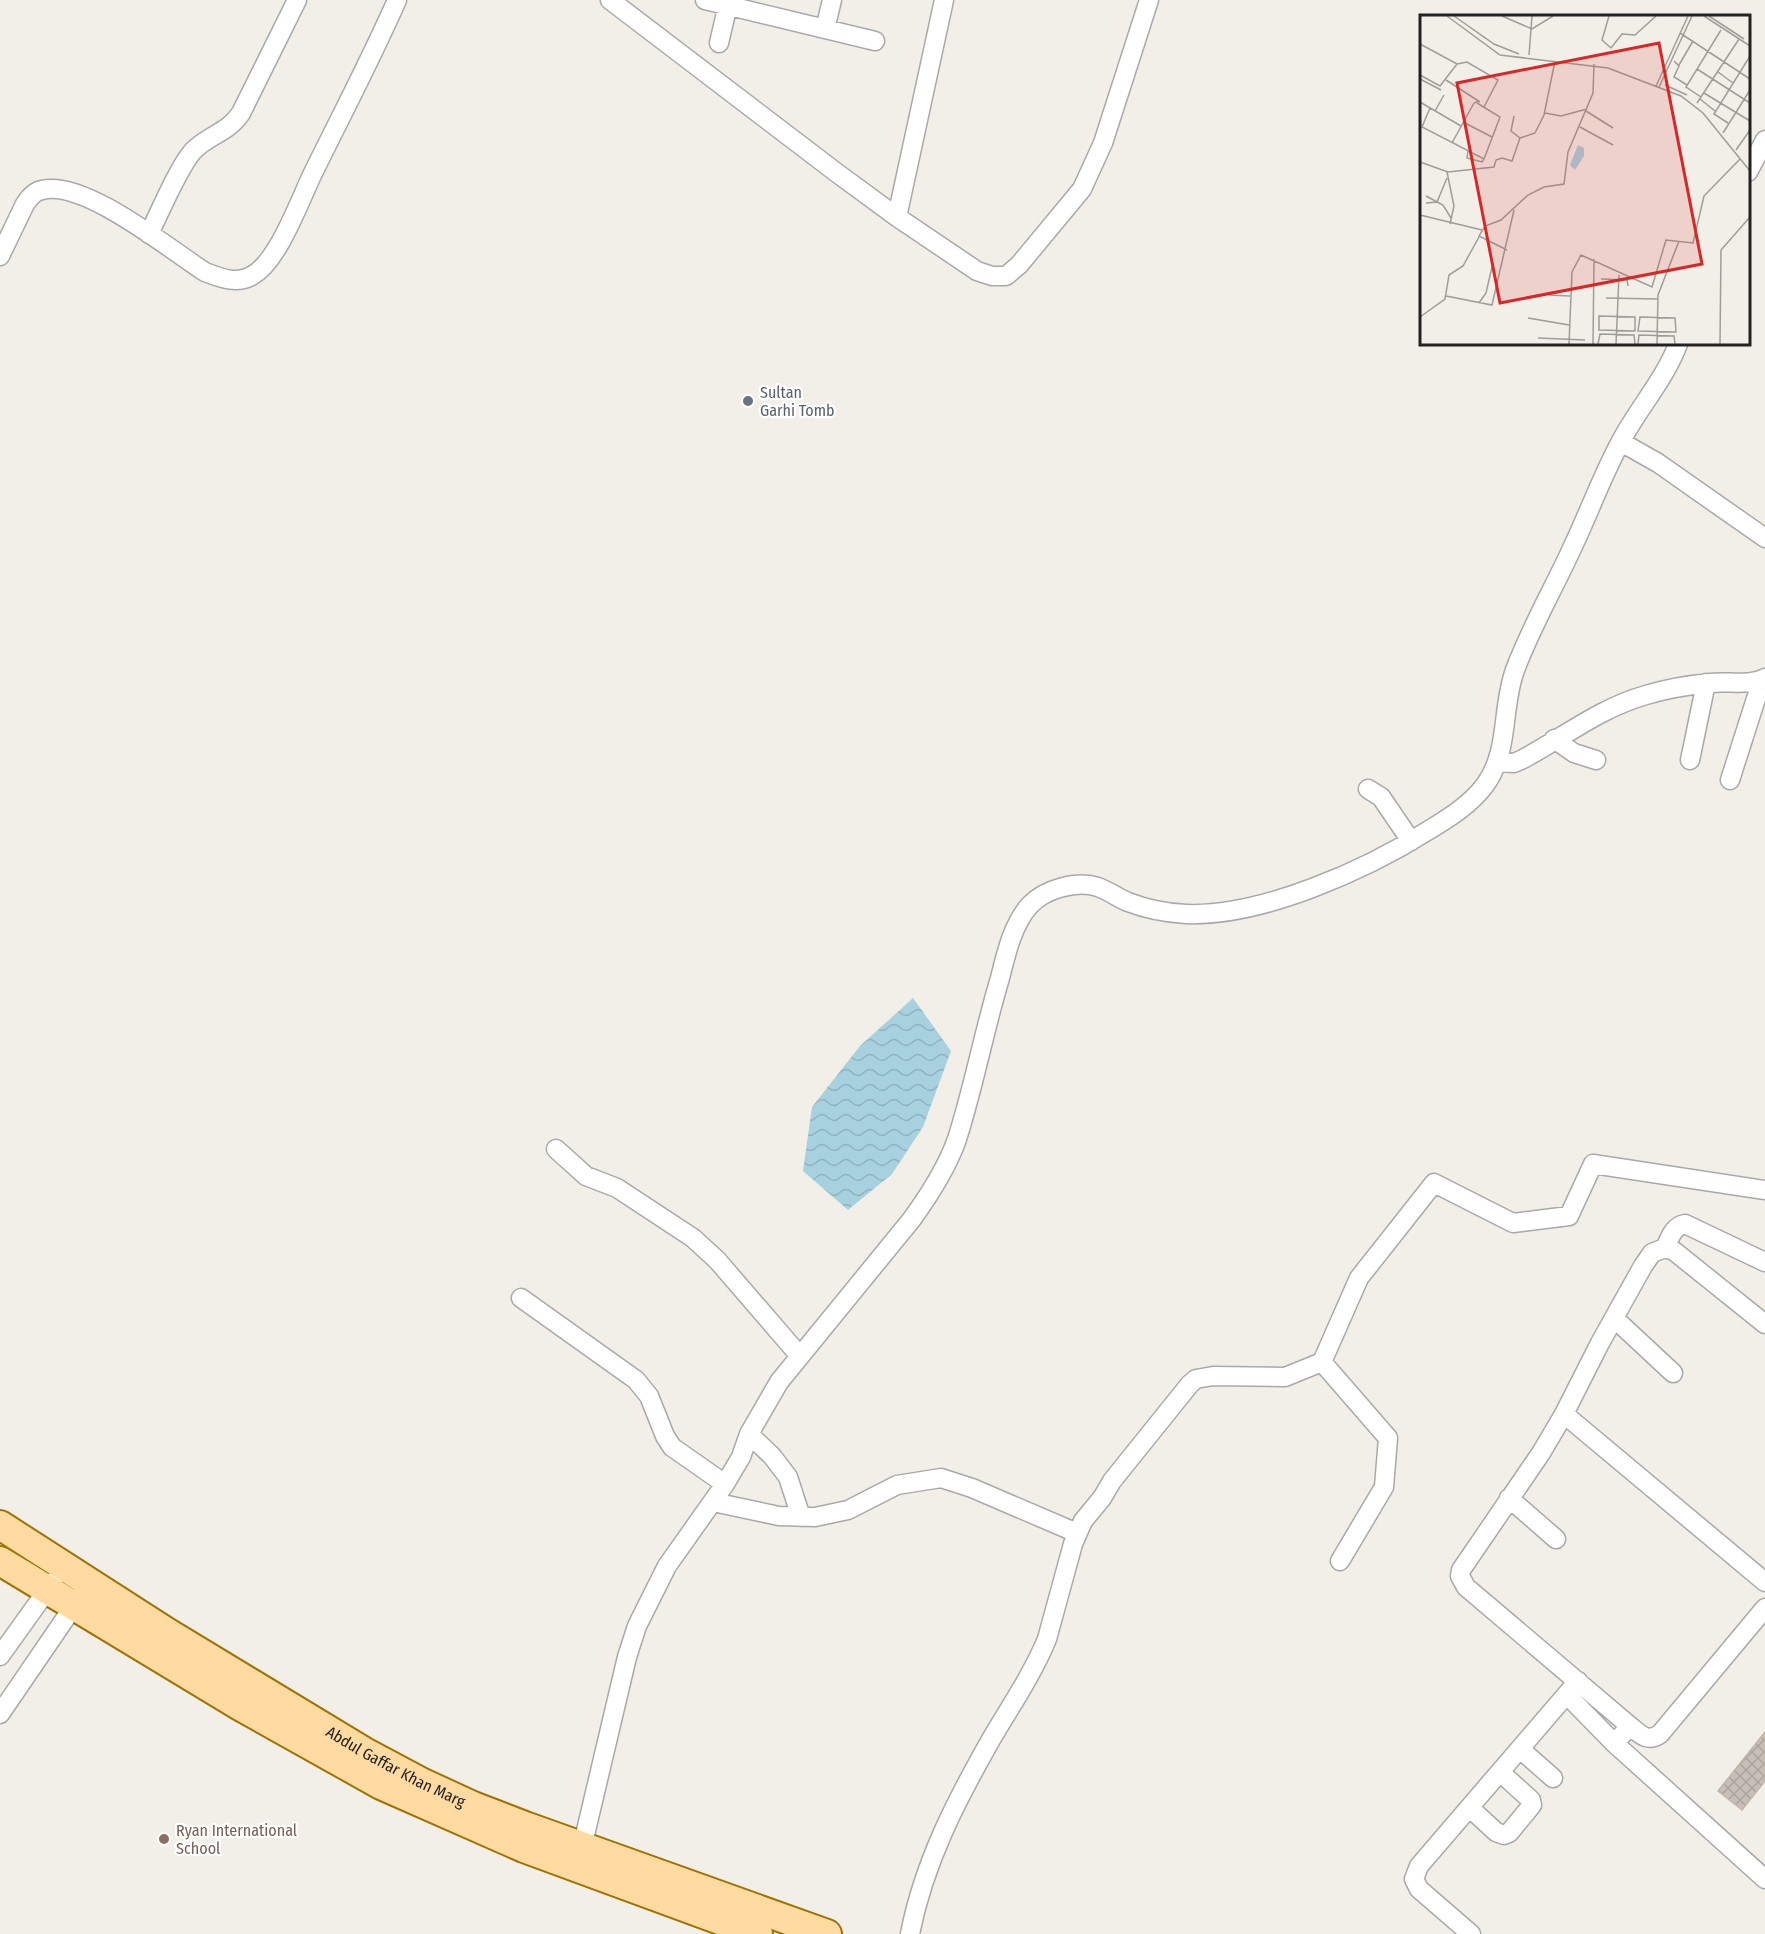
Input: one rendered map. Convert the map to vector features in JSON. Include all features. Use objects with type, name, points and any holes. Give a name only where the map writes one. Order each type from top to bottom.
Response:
[{"type":"main road","name":"Abdul Gaffar Khan Marg","points":[[0,1525],[168,1633],[393,1767],[579,1857],[758,1934]]},
{"type":"main road","name":"Abdul Gaffar Khan Marg","points":[[0,1562],[240,1706],[381,1785],[448,1815],[827,1934]]},
{"type":"street","points":[[149,234],[186,160],[202,144],[235,122],[297,0]]},
{"type":"street","points":[[0,256],[24,204],[39,190],[63,189],[76,192],[111,210],[205,272],[222,279],[238,281],[255,274],[264,266],[289,225],[397,0]]},
{"type":"street","points":[[610,0],[897,217],[977,271],[992,276],[1006,276],[1019,266],[1082,189],[1095,164],[1149,0]]},
{"type":"street","points":[[705,0],[729,3],[875,41]]},
{"type":"street","points":[[825,29],[832,0]]},
{"type":"street","points":[[897,217],[944,0]]},
{"type":"street","points":[[719,44],[729,3]]},
{"type":"street","points":[[1750,170],[1765,140]]},
{"type":"street","points":[[579,1857],[627,1657],[638,1626],[668,1566],[725,1484],[741,1457],[749,1434],[780,1382],[799,1355],[912,1219],[945,1169],[957,1140],[1006,956],[1017,925],[1031,904],[1057,889],[1072,885],[1088,885],[1098,887],[1127,902],[1164,912],[1207,914],[1246,908],[1354,872],[1412,841],[1448,818],[1476,795],[1484,787],[1498,762],[1514,674],[1525,645],[1576,542],[1621,442],[1643,402],[1665,371],[1678,345]]},
{"type":"street","points":[[1621,442],[1658,463],[1765,538]]},
{"type":"street","points":[[1498,762],[1514,763],[1523,759],[1554,739],[1617,705],[1647,694],[1706,683],[1764,679],[1730,780]]},
{"type":"street","points":[[1690,760],[1706,683]]},
{"type":"street","points":[[1554,739],[1574,753],[1596,760]]},
{"type":"street","points":[[1368,789],[1381,797],[1412,841]]},
{"type":"street","points":[[556,1149],[586,1176],[617,1188],[693,1238],[724,1268],[799,1355]]},
{"type":"street","points":[[909,1934],[925,1875],[942,1833],[977,1764],[1026,1682],[1044,1646],[1077,1533],[1112,1481],[1196,1379],[1213,1376],[1285,1377],[1322,1362],[1359,1278],[1434,1183],[1513,1223],[1569,1216],[1593,1164],[1765,1190]]},
{"type":"street","points":[[1665,1248],[1674,1229],[1685,1224],[1765,1262]]},
{"type":"street","points":[[1765,1324],[1674,1251],[1665,1248],[1652,1253],[1541,1453],[1463,1564],[1460,1576],[1466,1587],[1572,1688],[1614,1743],[1765,1879]]},
{"type":"street","points":[[521,1298],[636,1380],[649,1396],[665,1436],[672,1447],[725,1484]]},
{"type":"street","points":[[1614,1318],[1673,1373]]},
{"type":"street","points":[[1322,1362],[1388,1438],[1384,1487],[1340,1561]]},
{"type":"street","points":[[1564,1414],[1765,1582]]},
{"type":"street","points":[[749,1434],[772,1456],[788,1477],[801,1517]]},
{"type":"street","points":[[713,1502],[778,1516],[814,1517],[848,1510],[897,1485],[941,1479],[972,1488],[1077,1533]]},
{"type":"street","points":[[1509,1498],[1556,1539]]},
{"type":"street","points":[[0,1656],[8,1637],[48,1591],[65,1565]]},
{"type":"street","points":[[0,1714],[90,1581]]},
{"type":"street","points":[[1572,1688],[1644,1737],[1650,1738],[1660,1734],[1765,1608]]},
{"type":"street","points":[[1471,1934],[1419,1890],[1414,1879],[1419,1866],[1572,1688]]},
{"type":"street","points":[[1614,1743],[1630,1726]]},
{"type":"street","points":[[1520,1749],[1553,1778]]},
{"type":"street","points":[[1470,1808],[1496,1832],[1504,1835],[1517,1824],[1532,1805],[1531,1800],[1500,1772]]},
{"type":"water","points":[[913,998],[951,1051],[923,1127],[892,1174],[848,1210],[803,1171],[812,1107],[860,1046]]},
{"type":"building","points":[[1765,1732],[1765,1781],[1742,1810],[1718,1791]]},
{"type":"place","name":"Sultan Garhi Tomb","points":[[748,401]]},
{"type":"place","name":"Ryan International School","points":[[164,1839]]}]
